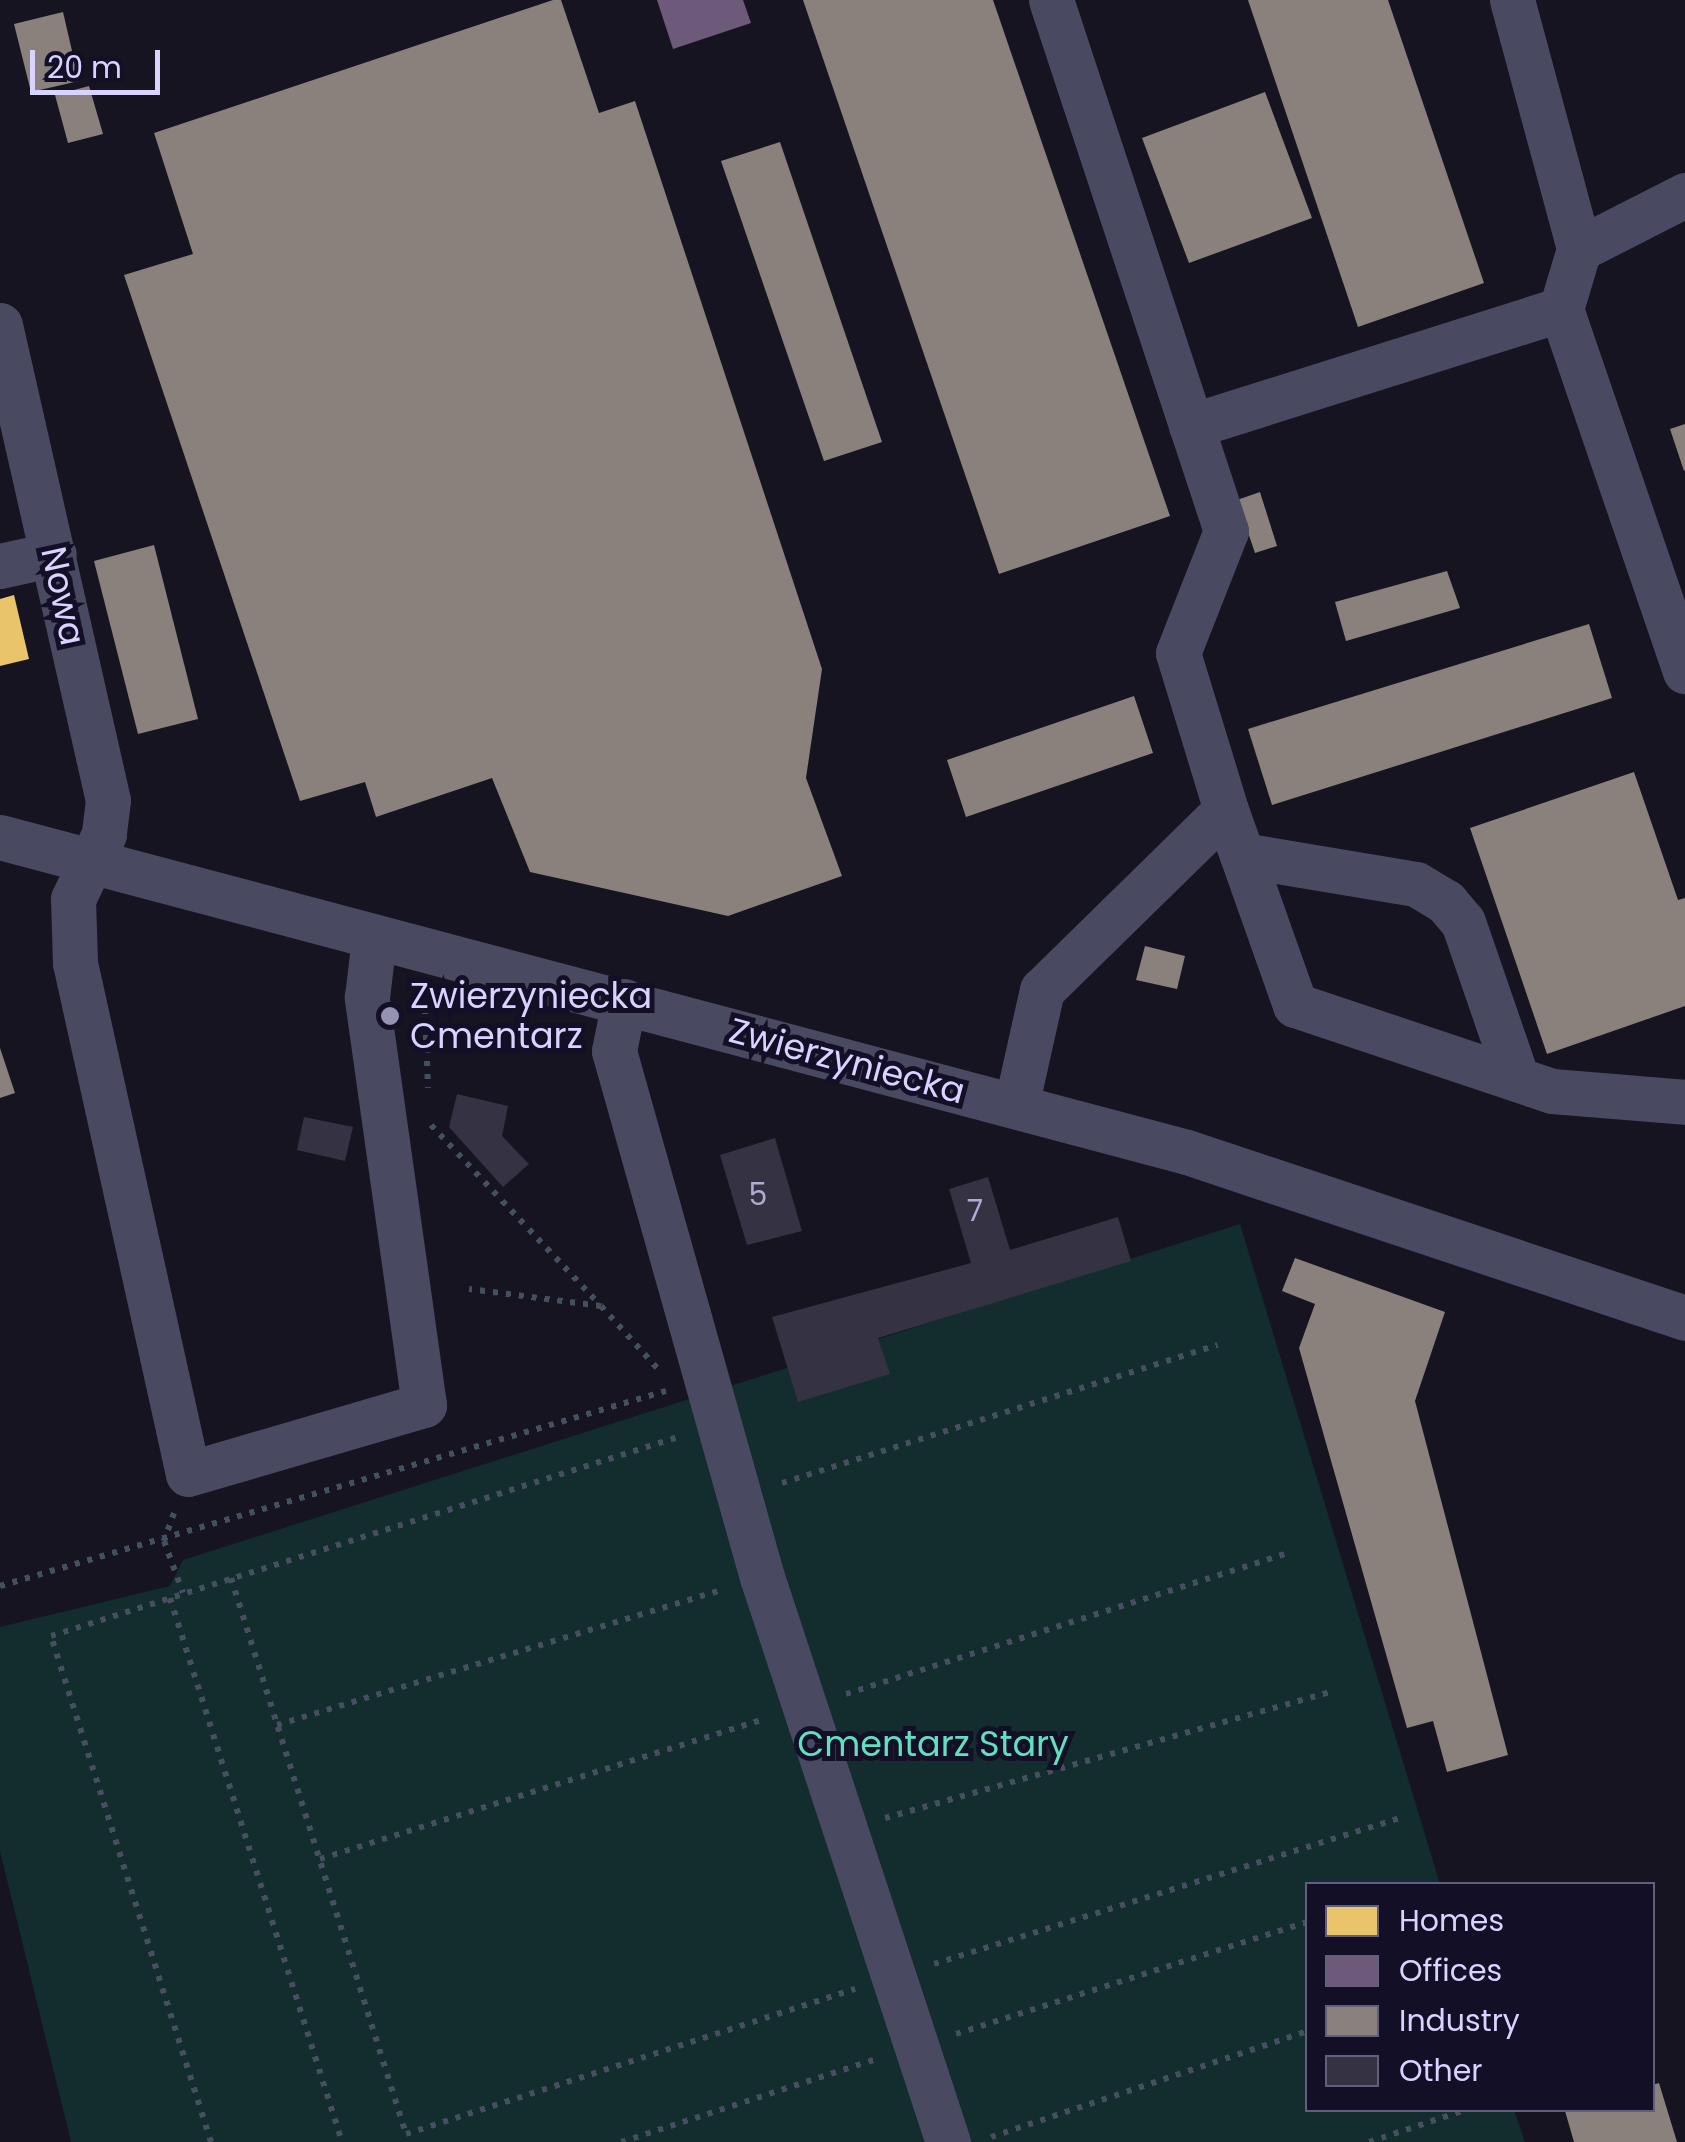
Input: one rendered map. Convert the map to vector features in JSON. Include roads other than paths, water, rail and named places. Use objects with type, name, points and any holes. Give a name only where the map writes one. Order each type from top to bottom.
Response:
[{"type":"street","points":[[1051,0],[1226,531],[1178,653],[1226,810],[1295,1005],[1552,1091],[1685,1102]]},
{"type":"street","points":[[1512,0],[1579,249],[1561,309],[1685,671]]},
{"type":"street","points":[[1579,249],[1685,195]]},
{"type":"street","points":[[1192,426],[1561,309]]},
{"type":"street","name":"Nowa","points":[[0,325],[16,460],[54,554],[108,800],[108,823],[71,910],[75,963],[188,1474],[424,1405],[367,997],[374,938]]},
{"type":"street","points":[[0,566],[54,554]]},
{"type":"street","points":[[1016,1106],[1042,990],[1226,810]]},
{"type":"street","name":"Zwierzyniecka","points":[[0,837],[87,865],[624,1001],[1187,1152],[1685,1318]]},
{"type":"street","points":[[1242,855],[1416,884],[1446,902],[1463,922],[1517,1079]]},
{"type":"street","points":[[624,1001],[614,1052],[743,1496],[762,1578],[948,2142]]},
{"type":"place","name":"Zwierzyniecka Cmentarz","points":[[390,1016]]},
{"type":"park label","name":"Cmentarz Stary","points":[[933,1744]]}]
